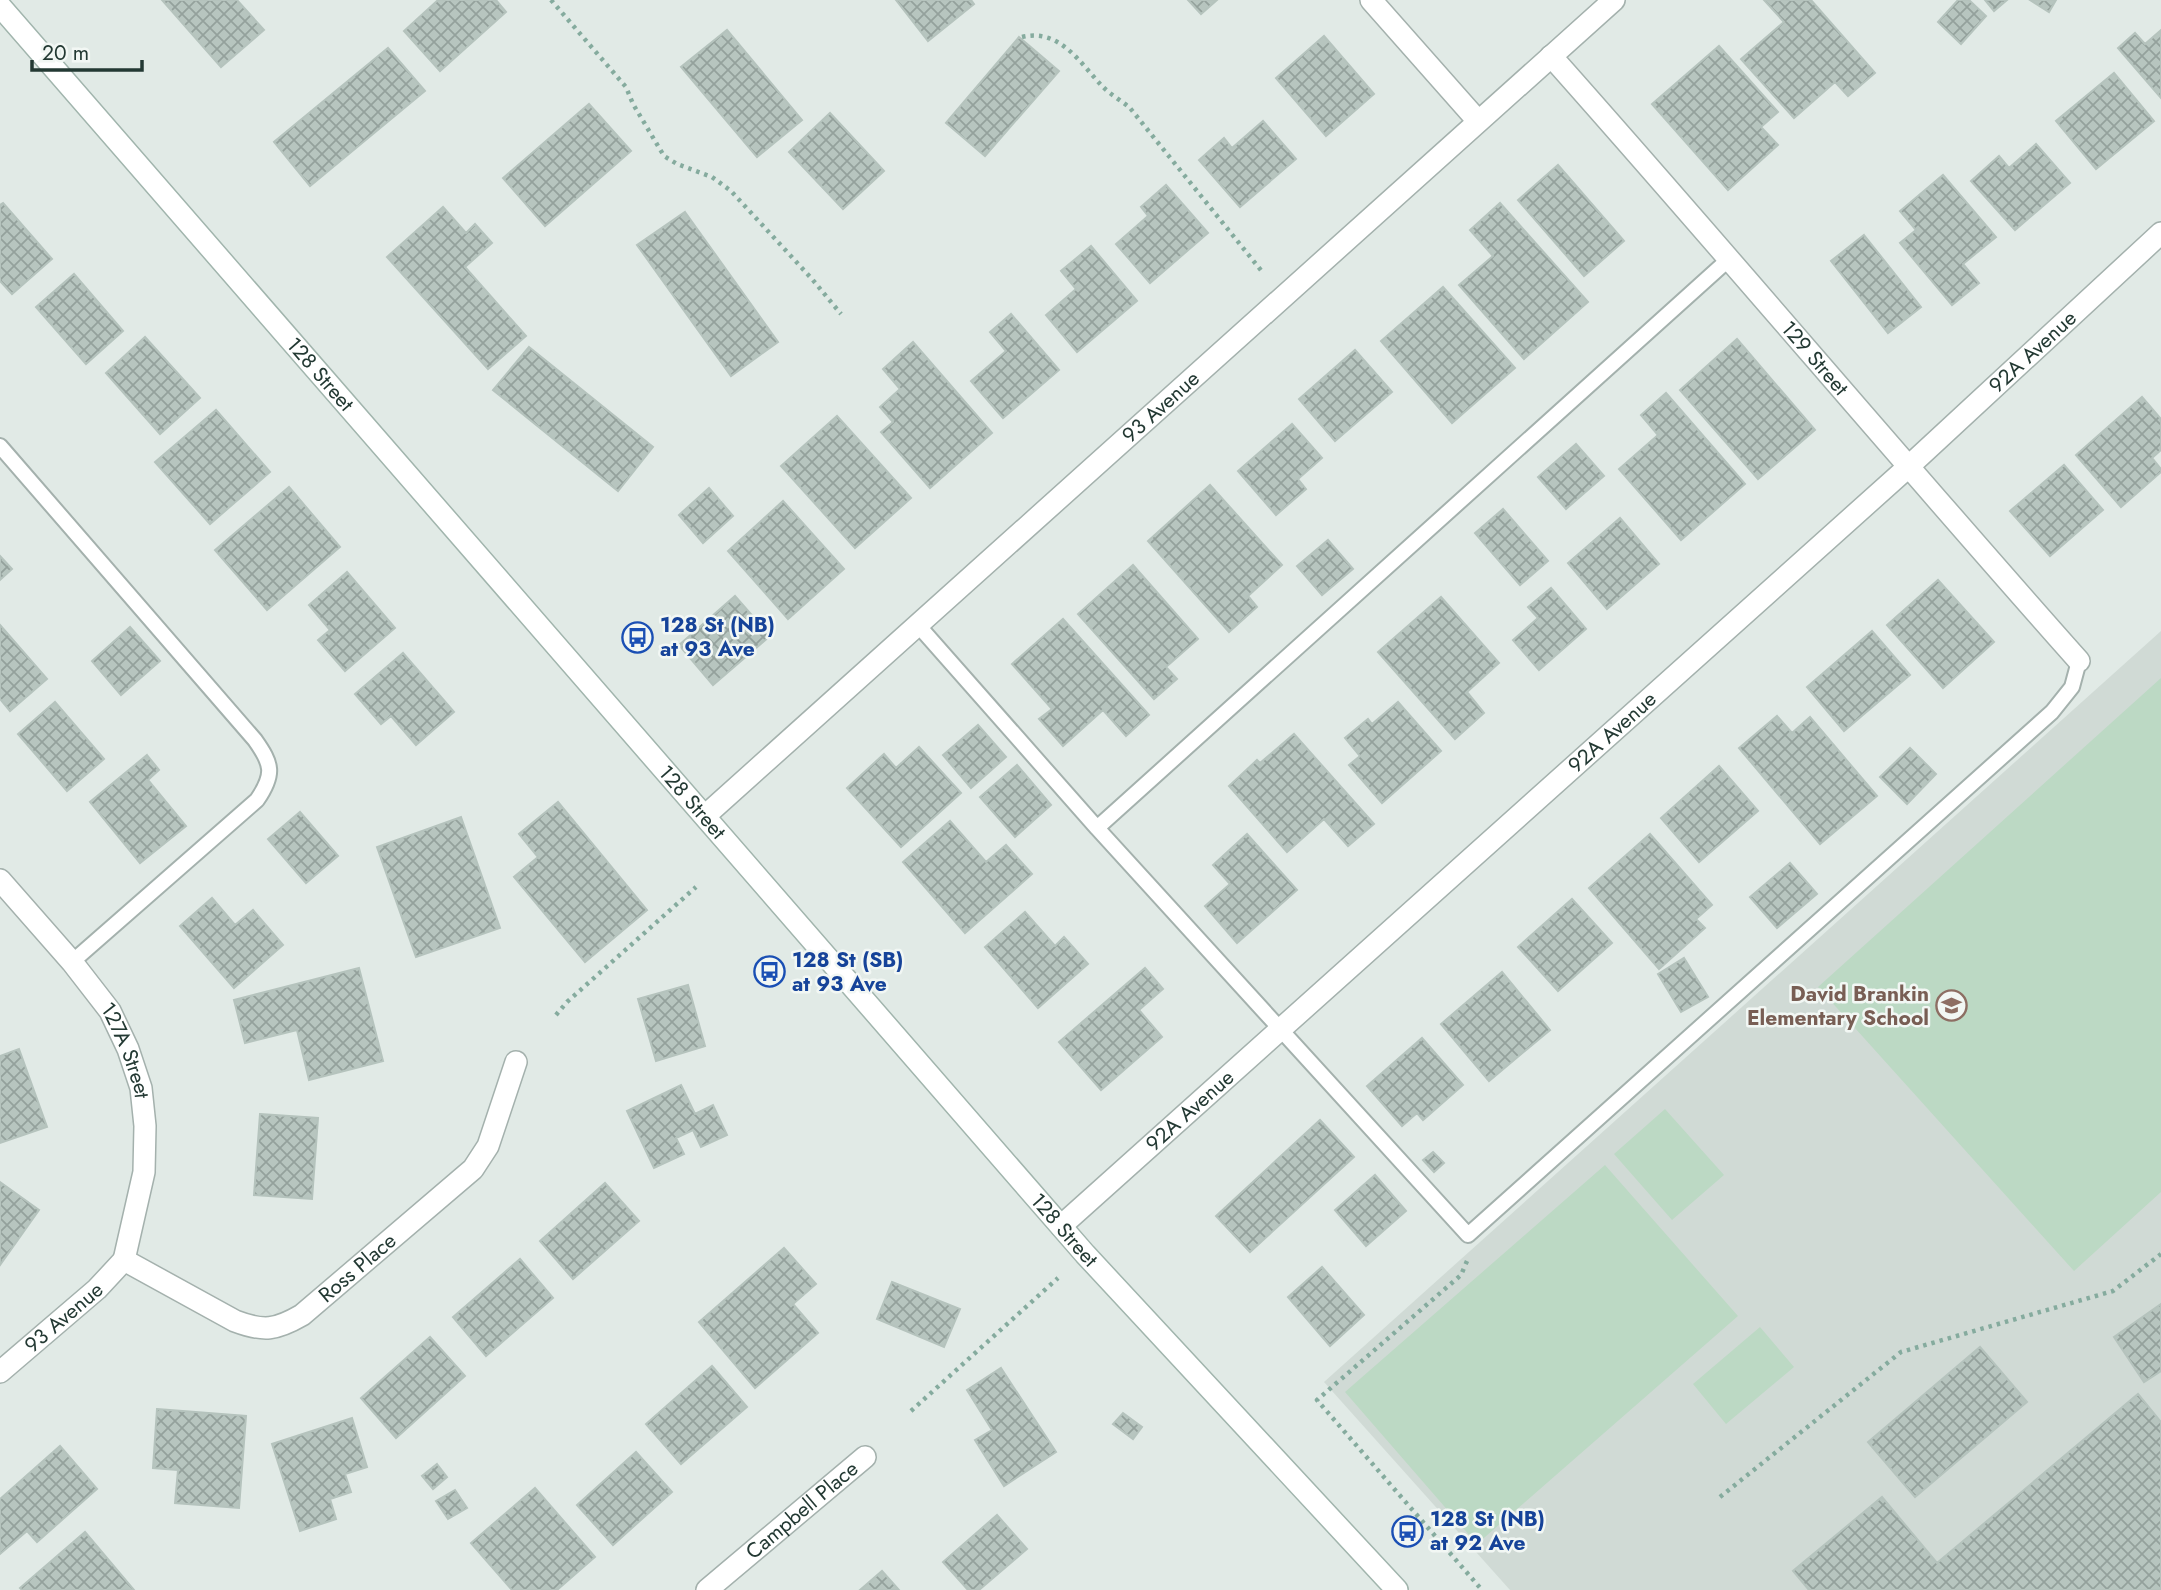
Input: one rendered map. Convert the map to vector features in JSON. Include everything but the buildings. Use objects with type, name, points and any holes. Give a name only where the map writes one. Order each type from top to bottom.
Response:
[{"type":"street","points":[[1371,0],[1478,121]]},
{"type":"street","name":"93 Avenue","points":[[706,815],[1614,0]]},
{"type":"street","name":"128 Street","points":[[0,6],[1061,1226],[1397,1590]]},
{"type":"street","name":"129 Street","points":[[1551,56],[1729,258],[1907,468],[2079,661]]},
{"type":"street","name":"92A Avenue","points":[[1061,1226],[1907,468],[2161,233]]},
{"type":"street","name":"127A Street","points":[[0,880],[72,962],[110,1011],[128,1049],[141,1088],[145,1126],[144,1172],[124,1260]]},
{"type":"street","name":"Ross Place","points":[[124,1260],[235,1321],[254,1328],[269,1329],[284,1325],[302,1315],[473,1169],[488,1146],[516,1062]]},
{"type":"street","name":"93 Avenue","points":[[0,1372],[97,1289],[124,1260]]},
{"type":"street","name":"Campbell Place","points":[[707,1590],[865,1457]]},
{"type":"lane","points":[[1097,828],[1729,258]]},
{"type":"lane","points":[[0,446],[255,740],[271,769],[268,785],[257,800],[72,962]]},
{"type":"lane","points":[[917,624],[1097,828],[1468,1236],[2052,712],[2072,687],[2079,661]]},
{"type":"path","points":[[551,0],[626,87],[664,156],[677,164],[712,177],[731,191],[841,314]]},
{"type":"path","points":[[1022,37],[1037,33],[1061,44],[1106,90],[1130,108],[1264,274]]},
{"type":"path","points":[[556,1015],[567,1002],[696,887]]},
{"type":"path","points":[[1468,1236],[1470,1255],[1461,1275],[1317,1399],[1482,1590]]},
{"type":"path","points":[[1720,1497],[1901,1352],[2113,1291],[2161,1254]]},
{"type":"path","points":[[911,1411],[1058,1278]]},
{"type":"shaded area","name":"David Brankin Elementary School","points":[[2161,631],[2161,1590],[1510,1590],[1324,1382]]},
{"type":"green space","points":[[2161,678],[2161,1192],[2074,1271],[1818,987]]},
{"type":"green space","points":[[1665,1109],[1724,1175],[1672,1220],[1614,1154]]},
{"type":"green space","points":[[1605,1165],[1738,1316],[1477,1544],[1345,1392]]},
{"type":"green space","points":[[1760,1327],[1794,1367],[1726,1424],[1693,1384]]},
{"type":"place","name":"128 St (NB) at 93 Ave","points":[[637,637]]},
{"type":"place","name":"128 St (SB) at 93 Ave","points":[[769,972]]},
{"type":"place","name":"David Brankin Elementary School","points":[[1952,1006]]},
{"type":"place","name":"128 St (NB) at 92 Ave","points":[[1407,1531]]}]
